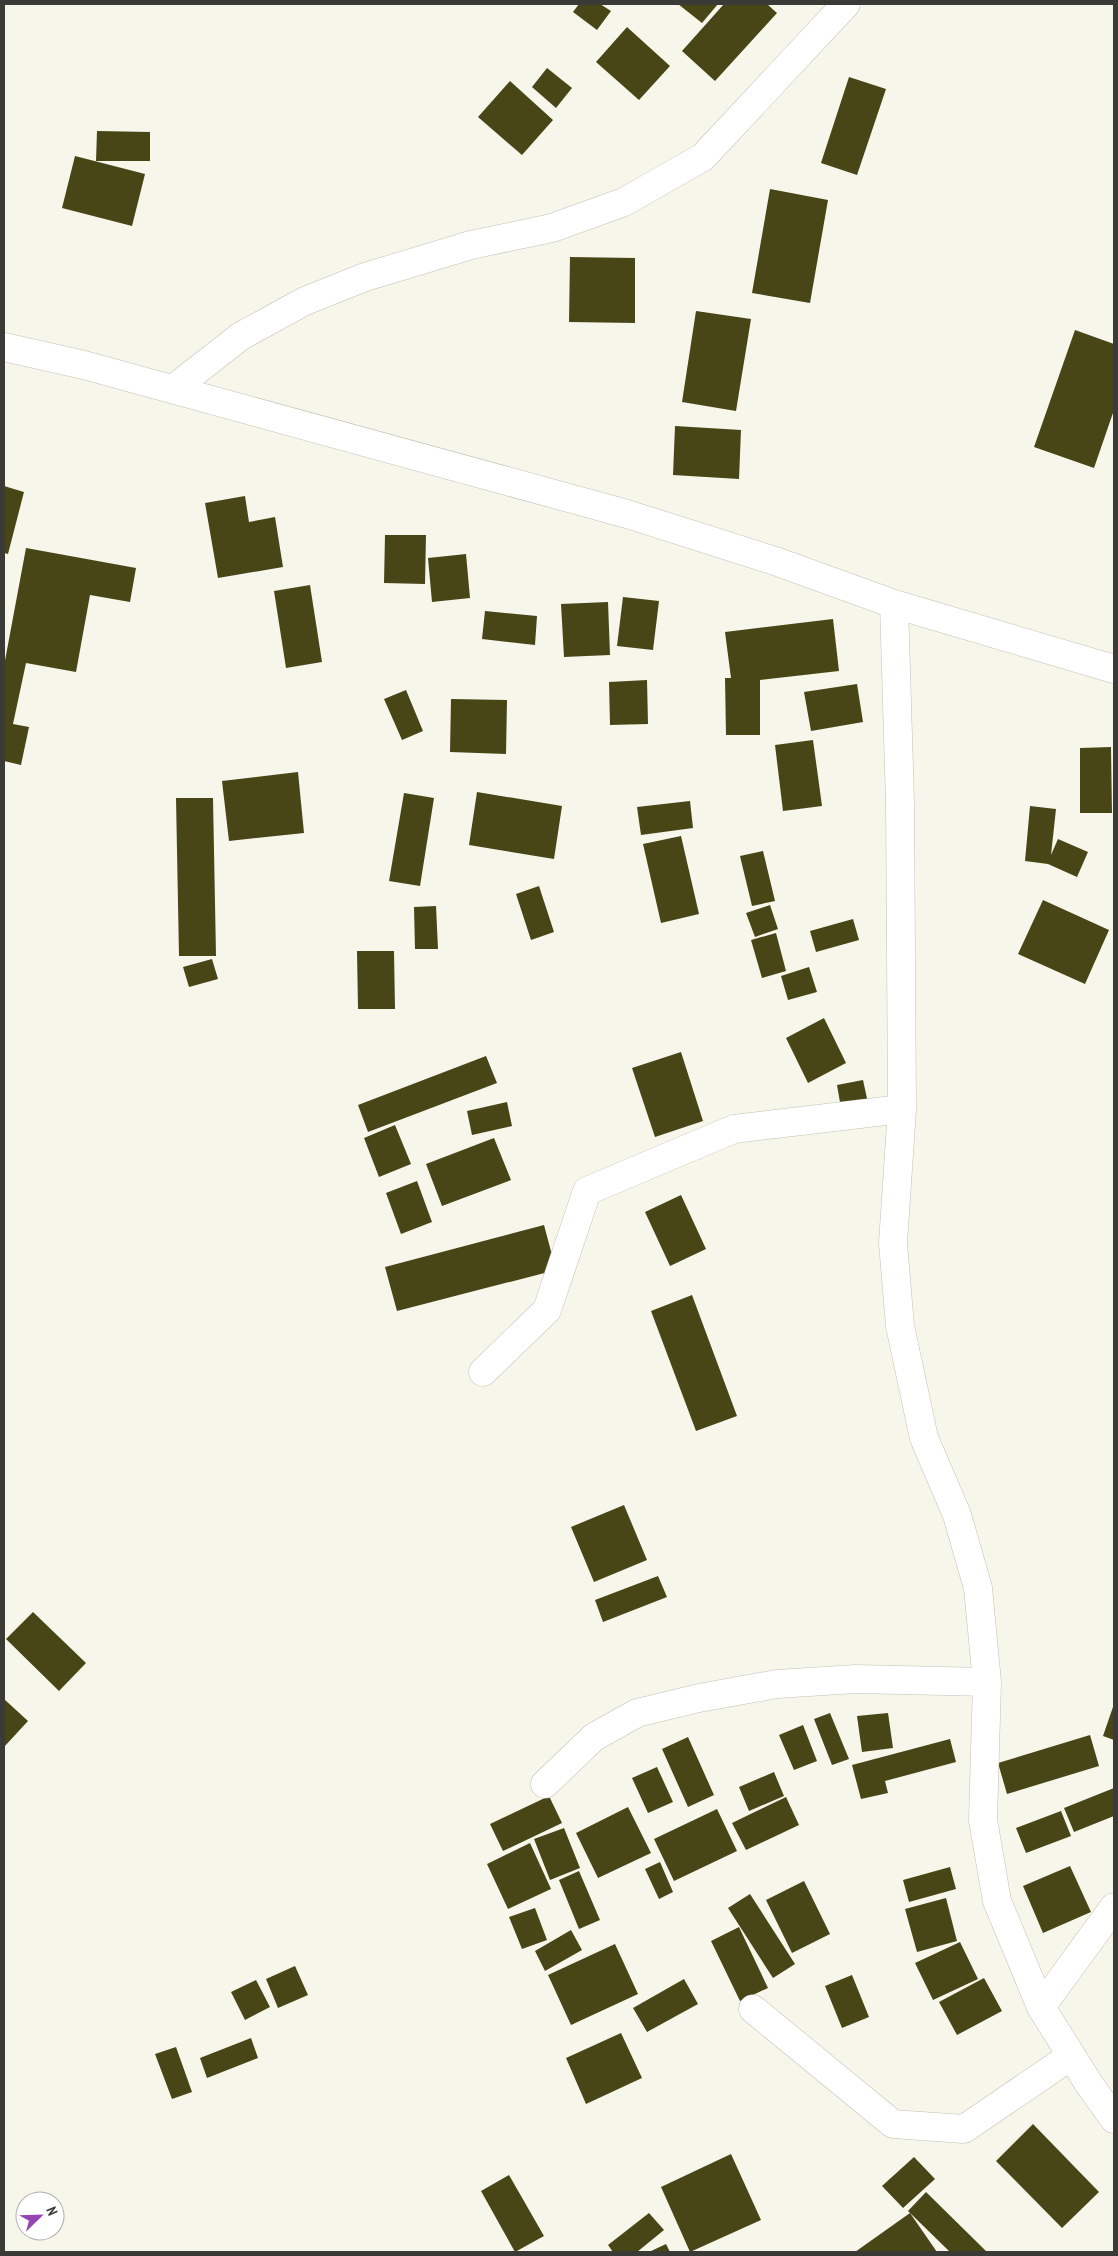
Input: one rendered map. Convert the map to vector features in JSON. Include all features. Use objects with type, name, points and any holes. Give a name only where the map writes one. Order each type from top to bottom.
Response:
[{"type":"street","points":[[173,390],[240,336],[305,301],[365,277],[471,245],[552,228],[632,198],[703,157],[846,4]]},
{"type":"street","points":[[4,348],[84,365],[627,514],[775,561],[894,604],[1114,669]]},
{"type":"street","points":[[894,604],[900,802],[902,1109],[893,1243],[900,1326],[924,1438],[957,1515],[978,1588],[987,1682],[983,1820],[997,1901],[1040,2007],[1114,2119]]},
{"type":"street","points":[[483,1372],[547,1310],[587,1192],[734,1129],[902,1109]]},
{"type":"street","points":[[544,1784],[594,1737],[638,1713],[699,1698],[776,1684],[856,1679],[987,1682]]},
{"type":"street","points":[[1040,2007],[1114,1908]]},
{"type":"street","points":[[753,2009],[893,2124],[964,2129],[1071,2056]]},
{"type":"building","points":[[579,4],[600,4],[611,11],[597,30],[573,12]]},
{"type":"building","points":[[678,4],[718,4],[702,23]]},
{"type":"building","points":[[724,4],[767,4],[777,13],[715,81],[682,51]]},
{"type":"building","points":[[627,27],[670,66],[639,100],[596,62]]},
{"type":"building","points":[[547,68],[572,88],[556,108],[532,87]]},
{"type":"building","points":[[849,77],[886,89],[857,175],[821,163]]},
{"type":"building","points":[[510,81],[553,120],[522,155],[478,117]]},
{"type":"building","points":[[97,131],[150,132],[150,161],[96,161]]},
{"type":"building","points":[[75,156],[145,174],[132,226],[62,208]]},
{"type":"building","points":[[770,189],[828,200],[810,303],[752,293]]},
{"type":"building","points":[[570,257],[635,258],[635,323],[569,322]]},
{"type":"building","points":[[696,311],[751,319],[736,411],[682,402]]},
{"type":"building","points":[[1075,330],[1114,344],[1114,410],[1094,468],[1034,447]]},
{"type":"building","points":[[675,426],[741,430],[739,479],[673,475]]},
{"type":"building","points":[[4,486],[24,492],[8,554],[4,553]]},
{"type":"building","points":[[245,496],[249,522],[275,517],[283,567],[218,578],[205,503]]},
{"type":"building","points":[[385,535],[426,535],[425,584],[384,583]]},
{"type":"building","points":[[26,548],[136,568],[130,602],[90,595],[76,672],[26,663],[13,724],[29,727],[21,765],[4,761],[4,666]]},
{"type":"building","points":[[466,554],[470,598],[432,602],[428,558]]},
{"type":"building","points":[[310,585],[322,662],[286,668],[274,591]]},
{"type":"building","points":[[623,597],[659,601],[653,650],[617,646]]},
{"type":"building","points":[[608,602],[610,655],[564,657],[561,604]]},
{"type":"building","points":[[485,611],[537,616],[535,645],[482,639]]},
{"type":"building","points":[[833,619],[839,671],[760,680],[760,735],[726,735],[725,678],[731,678],[725,632]]},
{"type":"building","points":[[647,680],[648,724],[610,725],[609,682]]},
{"type":"building","points":[[857,684],[863,722],[811,731],[804,692]]},
{"type":"building","points":[[406,690],[423,731],[402,740],[384,699]]},
{"type":"building","points":[[451,699],[507,700],[506,754],[450,752]]},
{"type":"building","points":[[813,740],[822,806],[783,811],[775,745]]},
{"type":"building","points":[[1111,747],[1112,813],[1080,813],[1080,748]]},
{"type":"building","points":[[298,772],[304,833],[229,841],[222,781]]},
{"type":"building","points":[[477,792],[562,806],[554,859],[469,845]]},
{"type":"building","points":[[404,793],[434,798],[420,886],[389,881]]},
{"type":"building","points":[[176,798],[213,798],[216,956],[179,956]]},
{"type":"building","points":[[690,801],[693,828],[641,835],[637,807]]},
{"type":"building","points":[[1030,806],[1056,809],[1051,855],[1058,839],[1088,852],[1077,877],[1048,864],[1025,861]]},
{"type":"building","points":[[681,836],[699,914],[661,923],[643,844]]},
{"type":"building","points":[[763,851],[775,901],[752,906],[740,856]]},
{"type":"building","points":[[539,886],[554,932],[531,940],[516,894]]},
{"type":"building","points":[[1043,900],[1109,930],[1085,984],[1018,954]]},
{"type":"building","points":[[770,905],[778,929],[755,937],[746,913]]},
{"type":"building","points":[[436,906],[438,949],[415,949],[414,907]]},
{"type":"building","points":[[853,919],[859,940],[816,952],[810,931]]},
{"type":"building","points":[[776,933],[786,971],[762,978],[751,940]]},
{"type":"building","points":[[357,951],[394,951],[395,1009],[358,1009]]},
{"type":"building","points":[[212,959],[218,979],[189,987],[183,967]]},
{"type":"building","points":[[809,967],[817,992],[788,1000],[781,976]]},
{"type":"building","points":[[824,1018],[846,1063],[808,1083],[786,1038]]},
{"type":"building","points":[[681,1052],[703,1121],[655,1137],[632,1068]]},
{"type":"building","points":[[486,1056],[497,1083],[368,1132],[358,1105]]},
{"type":"building","points":[[863,1080],[868,1103],[841,1108],[837,1085]]},
{"type":"building","points":[[507,1102],[512,1126],[472,1135],[467,1111]]},
{"type":"building","points":[[395,1125],[411,1164],[379,1177],[364,1138]]},
{"type":"building","points":[[494,1138],[511,1180],[442,1206],[426,1164]]},
{"type":"building","points":[[417,1181],[432,1222],[401,1234],[386,1193]]},
{"type":"building","points":[[681,1195],[706,1249],[670,1266],[645,1212]]},
{"type":"building","points":[[544,1225],[556,1270],[397,1311],[385,1267]]},
{"type":"building","points":[[692,1295],[737,1416],[696,1431],[651,1311]]},
{"type":"building","points":[[624,1505],[647,1560],[594,1582],[571,1527]]},
{"type":"building","points":[[658,1576],[667,1597],[603,1622],[595,1600]]},
{"type":"building","points":[[33,1612],[86,1663],[59,1691],[6,1639]]},
{"type":"building","points":[[4,1699],[28,1721],[4,1747]]},
{"type":"building","points":[[1114,1704],[1114,1740],[1103,1736]]},
{"type":"building","points":[[830,1713],[849,1759],[832,1765],[814,1719]]},
{"type":"building","points":[[888,1713],[893,1748],[862,1752],[857,1716]]},
{"type":"building","points":[[803,1725],[817,1761],[794,1770],[779,1735]]},
{"type":"building","points":[[1090,1735],[1099,1766],[1007,1794],[998,1763]]},
{"type":"building","points":[[688,1737],[714,1795],[688,1807],[662,1749]]},
{"type":"building","points":[[950,1739],[956,1762],[885,1781],[888,1793],[861,1799],[852,1765]]},
{"type":"building","points":[[657,1767],[673,1802],[648,1813],[632,1778]]},
{"type":"building","points":[[774,1772],[784,1796],[749,1811],[739,1787]]},
{"type":"building","points":[[1114,1788],[1114,1816],[1074,1832],[1064,1808]]},
{"type":"building","points":[[549,1796],[562,1823],[503,1851],[490,1824]]},
{"type":"building","points":[[786,1797],[799,1825],[746,1850],[732,1823]]},
{"type":"building","points":[[628,1807],[651,1853],[598,1878],[576,1833]]},
{"type":"building","points":[[717,1809],[737,1851],[674,1881],[654,1839]]},
{"type":"building","points":[[1061,1811],[1071,1836],[1026,1853],[1016,1828]]},
{"type":"building","points":[[564,1828],[580,1868],[550,1880],[534,1839]]},
{"type":"building","points":[[530,1843],[551,1889],[508,1909],[487,1864]]},
{"type":"building","points":[[660,1862],[673,1892],[659,1899],[645,1869]]},
{"type":"building","points":[[1070,1866],[1091,1912],[1043,1933],[1023,1886]]},
{"type":"building","points":[[950,1867],[956,1889],[909,1902],[903,1880]]},
{"type":"building","points":[[579,1871],[600,1920],[579,1929],[559,1880]]},
{"type":"building","points":[[804,1881],[830,1934],[792,1953],[766,1900]]},
{"type":"building","points":[[750,1894],[795,1964],[773,1978],[728,1908]]},
{"type":"building","points":[[946,1898],[957,1941],[917,1952],[905,1909]]},
{"type":"building","points":[[535,1908],[547,1940],[522,1949],[509,1917]]},
{"type":"building","points":[[739,1927],[768,1988],[740,2001],[711,1941]]},
{"type":"building","points":[[571,1930],[582,1950],[545,1971],[535,1951]]},
{"type":"building","points":[[960,1942],[978,1979],[933,2000],[915,1963]]},
{"type":"building","points":[[615,1944],[638,1994],[571,2025],[548,1975]]},
{"type":"building","points":[[295,1966],[308,1995],[278,2008],[266,1979]]},
{"type":"building","points":[[852,1975],[869,2017],[842,2028],[825,1986]]},
{"type":"building","points":[[984,1978],[1002,2011],[957,2035],[939,2002]]},
{"type":"building","points":[[684,1979],[698,2004],[647,2032],[633,2008]]},
{"type":"building","points":[[256,1980],[270,2007],[245,2020],[231,1992]]},
{"type":"building","points":[[621,2033],[642,2078],[586,2104],[566,2058]]},
{"type":"building","points":[[251,2038],[258,2058],[207,2078],[200,2058]]},
{"type":"building","points":[[176,2047],[192,2092],[172,2099],[155,2054]]},
{"type":"building","points":[[1033,2124],[1099,2192],[1062,2228],[996,2161]]},
{"type":"building","points":[[731,2154],[761,2220],[690,2252],[661,2187]]},
{"type":"building","points":[[914,2157],[935,2179],[903,2208],[882,2186]]},
{"type":"building","points":[[509,2175],[544,2236],[515,2252],[481,2191]]},
{"type":"building","points":[[926,2192],[987,2252],[950,2252],[908,2211]]},
{"type":"building","points":[[649,2213],[664,2230],[637,2252],[613,2252],[608,2245]]},
{"type":"building","points":[[910,2213],[937,2252],[855,2252]]},
{"type":"building","points":[[666,2244],[670,2252],[649,2252]]}]
